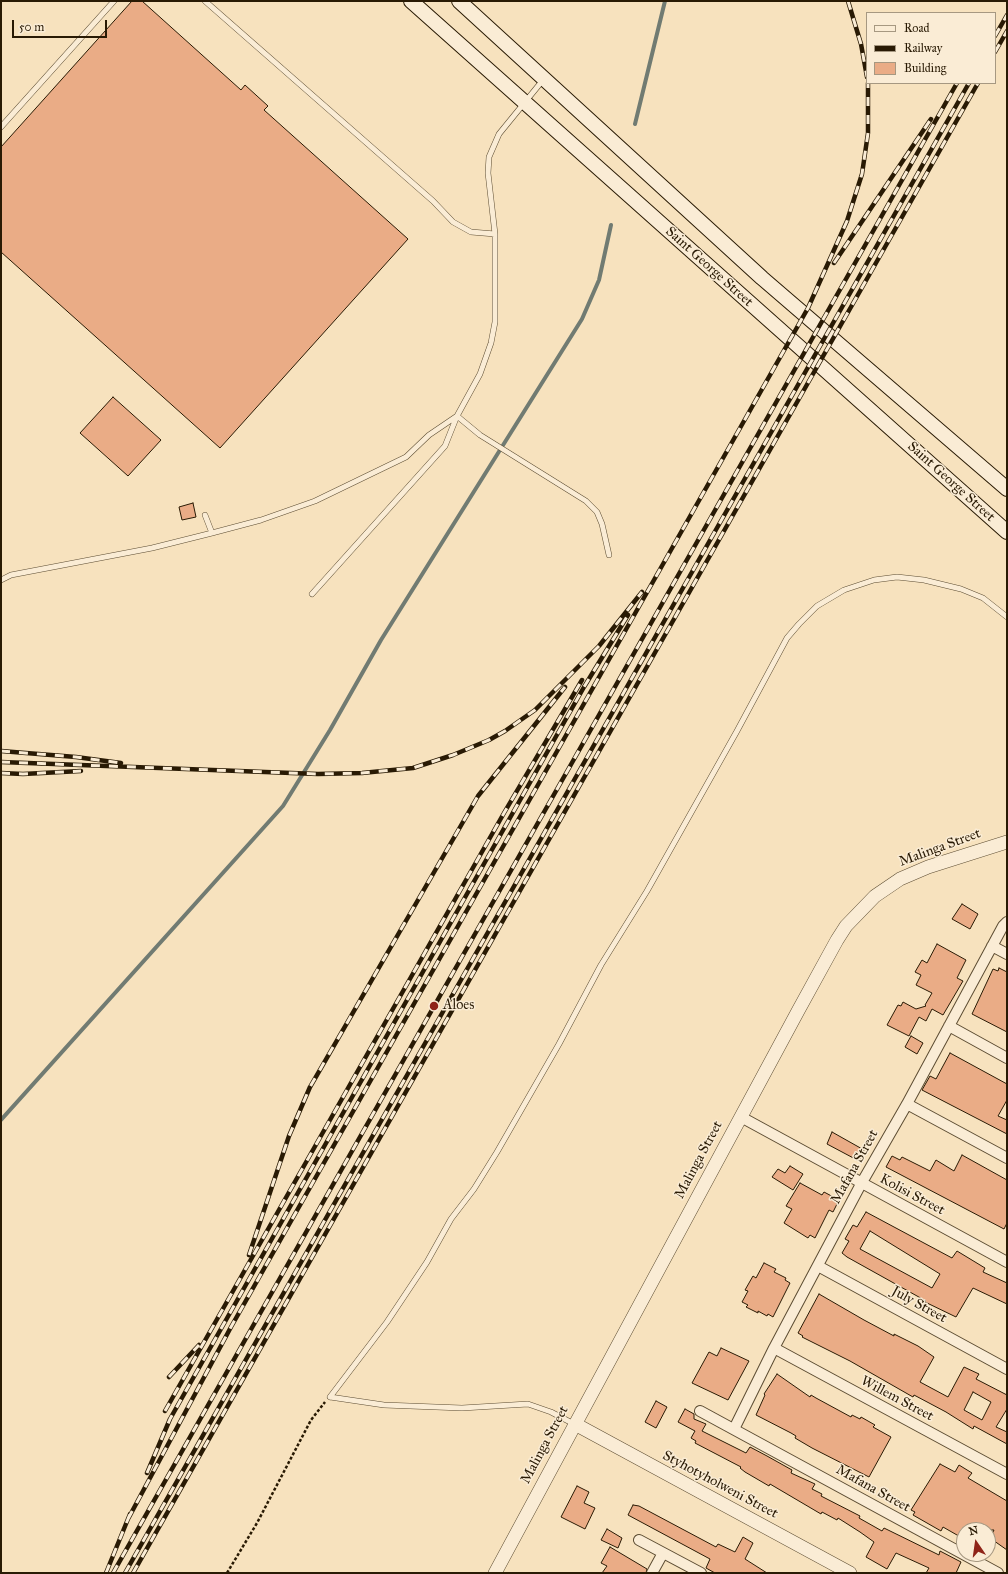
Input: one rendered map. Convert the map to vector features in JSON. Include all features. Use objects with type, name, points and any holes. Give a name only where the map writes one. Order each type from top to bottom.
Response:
[{"type":"main road","name":"Saint George Street","points":[[412,1],[1007,532]]},
{"type":"main road","name":"Saint George Street","points":[[459,1],[762,278],[1007,489]]},
{"type":"street","name":"Malinga Street","points":[[495,1573],[837,940],[863,907],[888,886],[915,872],[1007,842]]},
{"type":"street","name":"Mafana Street","points":[[734,1429],[774,1348],[861,1184],[907,1104],[1003,926],[1007,922]]},
{"type":"street","points":[[992,946],[1007,954]]},
{"type":"street","points":[[949,1026],[1007,1058]]},
{"type":"street","points":[[907,1104],[1007,1158]]},
{"type":"street","name":"Kolisi Street","points":[[741,1117],[861,1184],[1007,1262]]},
{"type":"street","name":"July Street","points":[[818,1266],[1007,1369]]},
{"type":"street","name":"Willem Street","points":[[774,1348],[1007,1474]]},
{"type":"street","name":"Mafana Street","points":[[700,1411],[998,1573]]},
{"type":"street","name":"Styhotyholweni Street","points":[[575,1424],[850,1573]]},
{"type":"street","points":[[639,1540],[701,1573]]},
{"type":"street","points":[[652,1573],[663,1552]]},
{"type":"lane","points":[[1,127],[114,1]]},
{"type":"lane","points":[[205,1],[433,201],[454,222],[471,232],[495,234]]},
{"type":"lane","points":[[312,594],[444,446],[457,416],[480,374],[491,343],[495,322],[495,234],[488,173],[489,157],[499,134],[544,78]]},
{"type":"lane","points":[[457,416],[480,435],[586,501],[597,512],[602,524],[609,555]]},
{"type":"lane","points":[[1,580],[11,575],[122,554],[261,520],[322,498],[406,457],[429,436],[457,416]]},
{"type":"lane","points":[[205,515],[212,533]]},
{"type":"lane","points":[[575,1424],[541,1408],[528,1404],[462,1408],[384,1405],[330,1397],[387,1322],[427,1262],[451,1219],[474,1189],[497,1152],[559,1044],[601,965],[646,891],[737,731],[787,638],[799,624],[817,606],[844,590],[874,580],[897,577],[924,580],[962,589],[994,605],[1007,617]]},
{"type":"path","points":[[227,1573],[258,1523],[311,1420],[330,1397]]},
{"type":"building","points":[[132,1],[142,1],[241,90],[245,85],[268,106],[264,110],[408,239],[220,448],[1,252],[1,147]]},
{"type":"building","points":[[113,397],[161,440],[128,476],[80,433]]},
{"type":"building","points":[[193,503],[196,517],[182,520],[179,507]]},
{"type":"building","points":[[962,904],[978,914],[970,929],[952,919]]},
{"type":"building","points":[[937,944],[966,960],[957,978],[963,981],[943,1015],[932,1009],[926,1021],[919,1017],[909,1036],[887,1025],[898,1005],[901,1006],[903,1002],[916,1009],[926,1006],[925,1005],[932,993],[916,985],[921,975],[915,972],[922,960],[927,963]]},
{"type":"building","points":[[999,968],[1007,972],[1007,1032],[972,1014],[993,969],[998,971]]},
{"type":"building","points":[[911,1036],[923,1043],[917,1054],[905,1047]]},
{"type":"building","points":[[950,1053],[1007,1084],[1007,1100],[998,1116],[1007,1120],[1007,1134],[922,1090],[930,1076],[936,1079]]},
{"type":"building","points":[[832,1132],[864,1150],[859,1161],[827,1144]]},
{"type":"building","points":[[962,1155],[1007,1180],[1007,1223],[1004,1229],[886,1167],[892,1156],[900,1160],[902,1157],[930,1171],[936,1160],[954,1171]]},
{"type":"building","points":[[790,1166],[803,1174],[793,1190],[772,1177],[778,1169],[785,1173]]},
{"type":"building","points":[[800,1183],[822,1195],[824,1192],[839,1200],[833,1212],[829,1210],[815,1238],[810,1235],[808,1238],[784,1223],[792,1209],[786,1206]]},
{"type":"building","points":[[866,1212],[952,1258],[957,1251],[985,1268],[983,1272],[1007,1283],[1007,1304],[973,1288],[956,1317],[925,1302],[926,1301],[842,1253],[849,1241],[845,1239],[853,1225],[857,1227]],"holes":[[[870,1231],[940,1274],[932,1288],[860,1249]]]},
{"type":"building","points":[[764,1263],[776,1269],[774,1272],[786,1278],[785,1280],[790,1283],[773,1317],[768,1314],[767,1316],[758,1311],[758,1313],[746,1307],[748,1305],[742,1302],[748,1291],[745,1290],[753,1276],[756,1278]]},
{"type":"building","points":[[819,1294],[894,1336],[894,1334],[918,1346],[934,1357],[920,1382],[948,1397],[964,1367],[979,1374],[976,1379],[1007,1395],[1007,1409],[996,1427],[1007,1432],[1007,1444],[974,1426],[973,1429],[946,1412],[914,1395],[913,1397],[850,1361],[802,1337],[803,1336],[798,1333]],"holes":[[[973,1392],[991,1402],[982,1420],[964,1410]]]},
{"type":"building","points":[[721,1348],[749,1361],[728,1400],[692,1383],[709,1352],[717,1356]]},
{"type":"building","points":[[777,1374],[810,1397],[811,1395],[851,1417],[852,1415],[860,1419],[861,1417],[875,1425],[873,1427],[891,1437],[869,1477],[812,1448],[795,1438],[796,1436],[791,1433],[756,1415],[765,1395],[764,1394]]},
{"type":"building","points":[[656,1401],[667,1407],[656,1428],[645,1422]]},
{"type":"building","points":[[685,1409],[694,1414],[694,1419],[706,1424],[702,1431],[746,1453],[750,1447],[767,1456],[792,1470],[791,1473],[815,1484],[812,1489],[822,1494],[821,1496],[860,1516],[859,1518],[882,1531],[884,1528],[939,1555],[940,1551],[956,1559],[956,1562],[961,1562],[956,1573],[926,1573],[929,1568],[896,1553],[887,1569],[866,1557],[874,1542],[860,1532],[838,1518],[837,1520],[822,1512],[821,1514],[770,1484],[769,1486],[745,1472],[740,1468],[741,1467],[695,1443],[696,1441],[691,1438],[695,1431],[678,1422]]},
{"type":"building","points":[[940,1464],[955,1472],[959,1465],[972,1473],[968,1478],[1007,1501],[1007,1550],[996,1542],[996,1522],[956,1522],[956,1534],[943,1527],[941,1531],[913,1515],[915,1512],[911,1510]]},
{"type":"building","points":[[577,1486],[589,1492],[584,1503],[595,1508],[585,1529],[561,1517]]},
{"type":"building","points":[[633,1505],[639,1506],[716,1547],[718,1544],[735,1552],[743,1537],[753,1543],[745,1559],[767,1573],[715,1573],[706,1568],[710,1559],[628,1515]]},
{"type":"building","points":[[607,1529],[622,1538],[618,1548],[601,1540]]},
{"type":"building","points":[[610,1547],[647,1569],[646,1573],[602,1573],[607,1566],[601,1563]]},
{"type":"waterway","points":[[635,124],[665,1]]},
{"type":"waterway","points":[[1,1120],[283,806],[330,730],[381,640],[582,319],[599,280],[611,225]]},
{"type":"railway","points":[[848,1],[861,44],[866,72]]},
{"type":"railway","points":[[996,34],[1007,15]]},
{"type":"railway","points":[[996,50],[1007,31]]},
{"type":"railway","points":[[128,1519],[231,1327],[808,308],[847,221],[862,174],[868,133],[868,84]]},
{"type":"railway","points":[[113,1573],[956,84]]},
{"type":"railway","points":[[125,1573],[968,84]]},
{"type":"railway","points":[[133,1573],[977,84]]},
{"type":"railway","points":[[834,263],[931,119]]},
{"type":"railway","points":[[1,762],[318,774],[362,773],[413,768],[453,755],[489,740],[505,731],[535,710],[599,646],[642,592]]},
{"type":"railway","points":[[147,1473],[170,1419],[584,687],[628,615]]},
{"type":"railway","points":[[165,1411],[504,813],[582,680]]},
{"type":"railway","points":[[249,1255],[289,1136],[310,1087],[478,796],[565,687]]},
{"type":"railway","points":[[1,751],[76,757],[121,763]]},
{"type":"railway","points":[[1,773],[23,774],[81,771]]},
{"type":"railway","points":[[169,1377],[199,1345]]},
{"type":"railway","points":[[106,1573],[130,1514]]},
{"type":"place","name":"Aloes","points":[[434,1006]]}]
